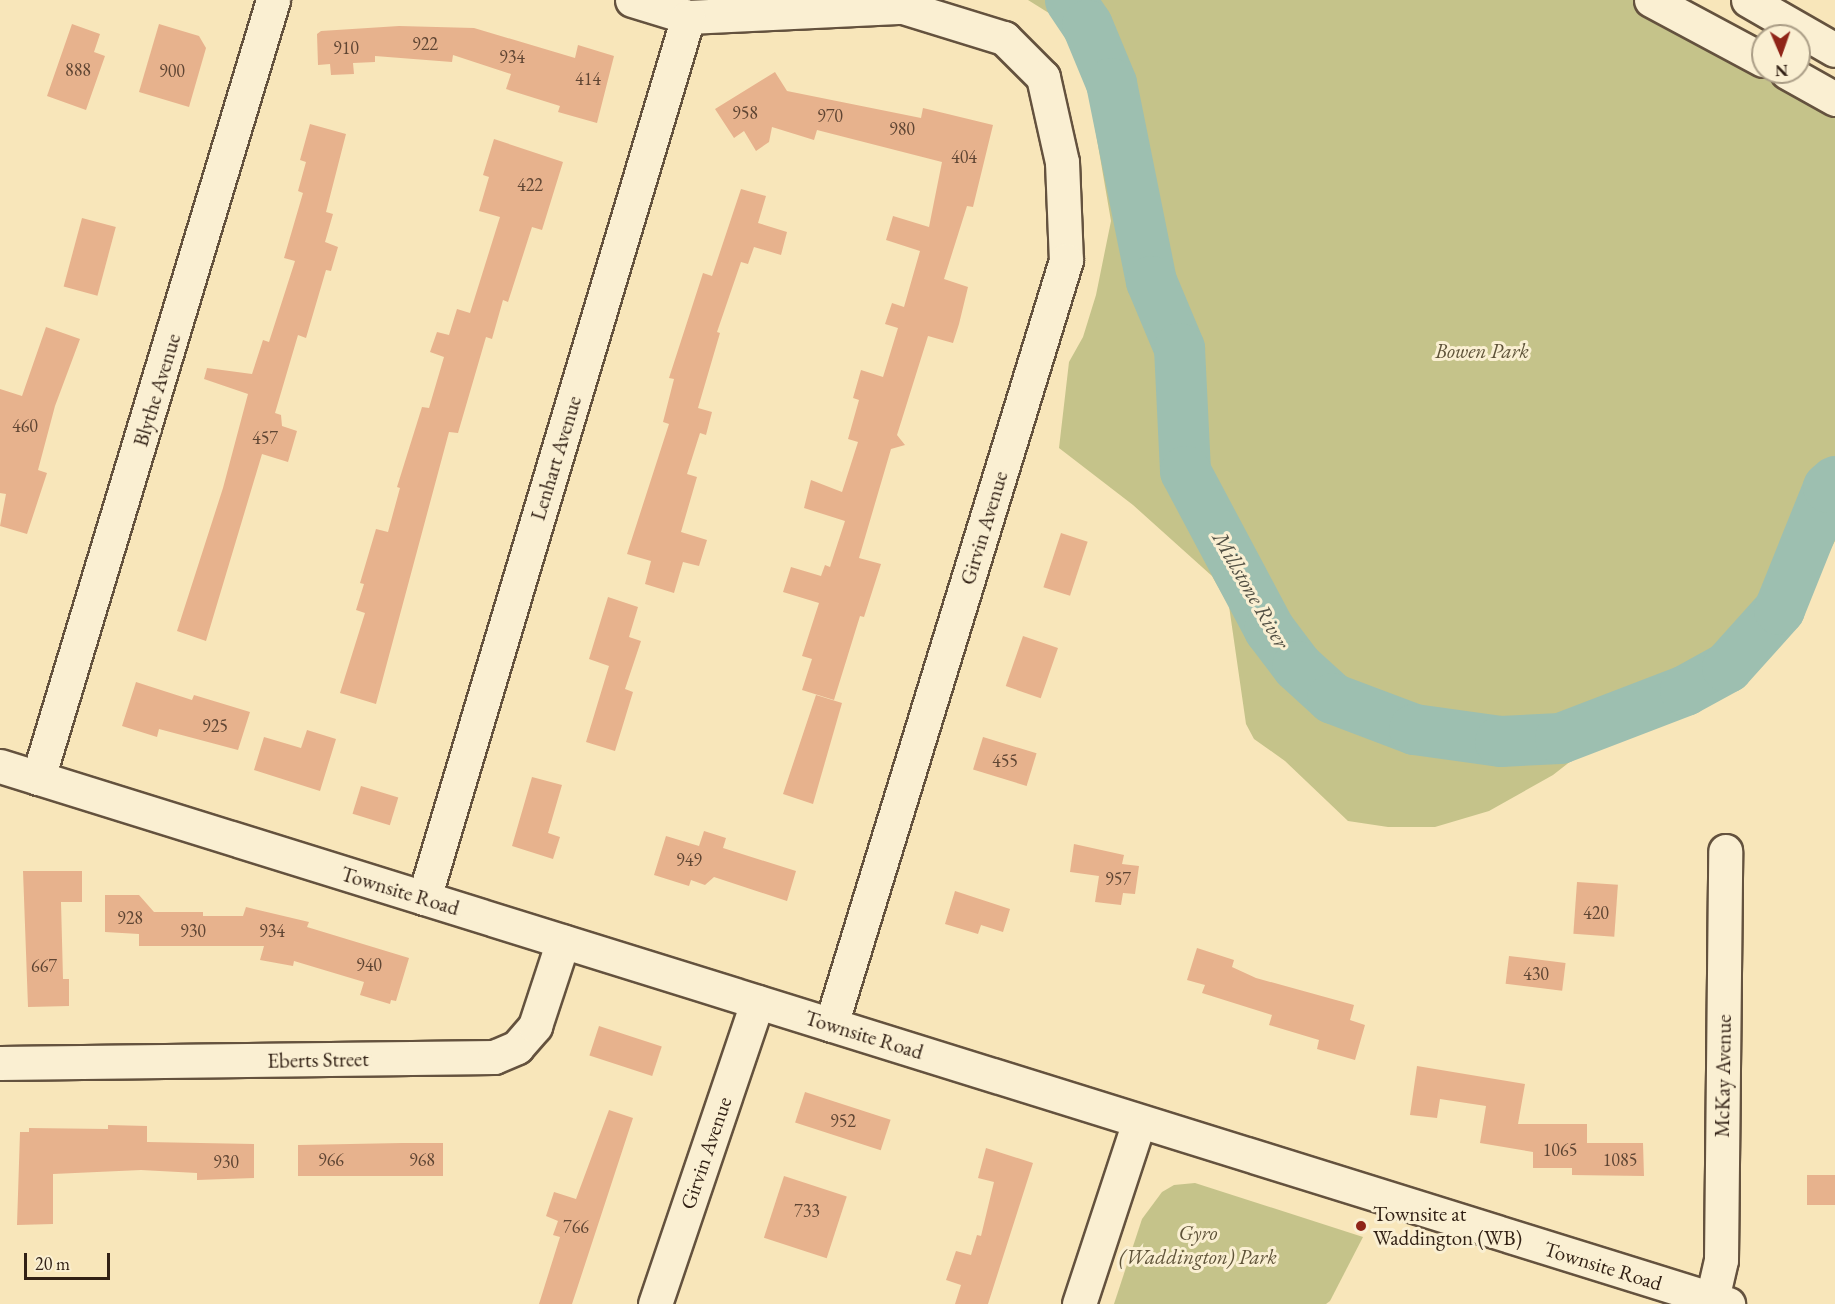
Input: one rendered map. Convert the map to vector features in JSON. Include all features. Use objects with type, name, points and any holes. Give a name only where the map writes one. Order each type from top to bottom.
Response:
[{"type":"street","name":"Blythe Avenue","points":[[38,778],[273,0]]},
{"type":"street","points":[[632,0],[688,17]]},
{"type":"street","points":[[1651,0],[1751,54]]},
{"type":"street","points":[[1748,0],[1835,50]]},
{"type":"street","name":"Girvin Avenue","points":[[688,17],[903,7],[1004,38],[1043,77],[1062,162],[1066,260],[831,1025]]},
{"type":"street","name":"Lenhart Avenue","points":[[424,898],[688,17]]},
{"type":"street","points":[[1808,84],[1835,99]]},
{"type":"street","name":"Townsite Road","points":[[0,766],[1720,1301]]},
{"type":"street","name":"McKay Avenue","points":[[1720,1301],[1725,851]]},
{"type":"street","name":"Eberts Street","points":[[0,1063],[494,1057],[517,1047],[536,1026],[563,941]]},
{"type":"street","name":"Girvin Avenue","points":[[655,1304],[757,1002]]},
{"type":"street","points":[[1079,1304],[1139,1122]]},
{"type":"green space","name":"Bowen Park","points":[[1028,0],[1657,0],[1751,60],[1751,84],[1789,84],[1835,113],[1835,541],[1825,560],[1801,591],[1723,662],[1626,718],[1553,775],[1489,811],[1435,827],[1388,827],[1348,821],[1285,761],[1254,739],[1246,724],[1229,606],[1212,576],[1133,505],[1059,448],[1069,362],[1083,337],[1096,295],[1111,221],[1088,87],[1068,25]]},
{"type":"green space","name":"Gyro (Waddington) Park","points":[[1195,1183],[1363,1237],[1330,1301],[1326,1304],[1114,1304],[1142,1219],[1162,1192],[1174,1185]]},
{"type":"building","points":[[72,24],[100,34],[94,52],[105,56],[86,110],[47,96]]},
{"type":"building","points":[[159,24],[199,36],[206,48],[189,107],[139,92]]},
{"type":"building","points":[[399,26],[474,28],[575,58],[578,45],[614,56],[597,123],[558,112],[560,106],[506,89],[511,74],[453,55],[452,62],[375,56],[375,62],[353,63],[354,74],[331,75],[330,64],[318,65],[317,34],[321,31]]},
{"type":"building","points":[[775,72],[787,91],[921,118],[923,108],[993,125],[973,207],[967,206],[944,279],[968,287],[959,324],[953,343],[928,336],[897,435],[905,445],[891,449],[859,558],[881,564],[864,617],[860,616],[834,700],[802,690],[812,659],[802,656],[819,603],[783,592],[791,567],[821,576],[825,565],[830,567],[845,521],[804,508],[811,480],[842,492],[858,442],[848,439],[859,400],[853,398],[861,370],[883,377],[898,328],[885,324],[892,303],[904,307],[920,251],[886,240],[893,216],[929,227],[942,162],[817,130],[814,140],[772,127],[769,142],[756,151],[744,131],[734,138],[715,109]]},
{"type":"building","points":[[310,124],[346,134],[326,212],[333,214],[325,242],[338,247],[331,271],[326,270],[306,338],[298,335],[275,413],[281,415],[282,426],[297,431],[288,462],[262,454],[206,641],[177,631],[223,488],[248,394],[204,379],[207,368],[252,374],[263,340],[269,342],[295,261],[284,258],[303,193],[298,191],[306,162],[300,160]]},
{"type":"building","points":[[494,139],[563,162],[542,230],[532,227],[508,302],[503,300],[492,339],[486,337],[458,433],[449,432],[376,704],[340,693],[365,613],[356,610],[364,584],[360,583],[376,529],[388,532],[400,488],[397,487],[422,407],[429,408],[444,357],[430,352],[437,332],[449,335],[457,309],[470,313],[500,217],[479,211],[489,177],[483,175]]},
{"type":"building","points":[[741,189],[766,196],[758,223],[787,232],[781,255],[754,247],[748,264],[741,262],[717,332],[720,333],[698,408],[712,412],[706,435],[700,433],[687,474],[697,477],[681,532],[707,540],[699,566],[683,562],[674,593],[645,584],[651,561],[627,554],[669,424],[663,422],[674,379],[669,378],[703,273],[712,276]]},
{"type":"building","points":[[82,218],[116,227],[97,296],[64,287]]},
{"type":"building","points":[[46,327],[80,339],[55,406],[38,470],[47,473],[27,534],[0,526],[6,494],[0,493],[0,389],[22,396]]},
{"type":"building","points":[[1061,533],[1088,542],[1070,596],[1043,587]]},
{"type":"building","points":[[608,597],[638,607],[629,637],[641,641],[625,689],[633,692],[615,751],[586,742],[609,666],[589,659]]},
{"type":"building","points":[[1023,636],[1058,648],[1041,698],[1006,686]]},
{"type":"building","points":[[136,682],[192,700],[194,695],[250,712],[238,750],[159,729],[157,737],[122,726]]},
{"type":"building","points":[[816,695],[842,703],[813,804],[783,794]]},
{"type":"building","points":[[307,730],[336,739],[320,791],[254,770],[264,737],[301,748]]},
{"type":"building","points":[[983,737],[1037,753],[1027,786],[973,770]]},
{"type":"building","points":[[532,777],[562,785],[548,833],[560,837],[553,859],[512,846]]},
{"type":"building","points":[[361,786],[398,797],[390,825],[353,814]]},
{"type":"building","points":[[704,831],[726,838],[723,848],[796,871],[787,901],[714,877],[705,885],[691,880],[689,886],[654,875],[666,836],[699,846]]},
{"type":"building","points":[[1074,844],[1124,855],[1122,864],[1139,866],[1135,894],[1123,893],[1121,905],[1095,902],[1099,876],[1070,872]]},
{"type":"building","points":[[23,871],[82,871],[82,902],[61,902],[63,979],[69,979],[69,1006],[28,1007]]},
{"type":"building","points":[[1577,882],[1618,885],[1614,937],[1573,934]]},
{"type":"building","points":[[955,891],[1010,909],[1003,932],[981,925],[978,934],[945,924]]},
{"type":"building","points":[[105,895],[139,895],[154,912],[203,912],[203,916],[243,916],[246,907],[309,922],[307,927],[409,958],[396,1001],[391,1000],[390,1004],[360,995],[364,982],[294,961],[293,966],[260,960],[264,946],[139,946],[139,934],[105,932]]},
{"type":"building","points":[[1197,948],[1234,960],[1232,967],[1256,978],[1354,1005],[1350,1020],[1365,1025],[1355,1060],[1317,1049],[1319,1040],[1269,1025],[1272,1015],[1202,993],[1205,985],[1187,980]]},
{"type":"building","points":[[1509,956],[1566,963],[1562,991],[1506,984]]},
{"type":"building","points":[[599,1026],[662,1046],[652,1076],[589,1055]]},
{"type":"building","points":[[1417,1066],[1525,1084],[1518,1124],[1587,1124],[1587,1143],[1643,1143],[1644,1176],[1572,1175],[1572,1168],[1533,1168],[1533,1152],[1480,1143],[1486,1106],[1440,1099],[1437,1118],[1410,1115]]},
{"type":"building","points":[[805,1092],[891,1120],[881,1150],[795,1122]]},
{"type":"building","points":[[609,1110],[633,1118],[572,1304],[539,1304],[560,1237],[553,1235],[558,1221],[546,1216],[554,1192],[576,1199]]},
{"type":"building","points":[[108,1125],[147,1126],[147,1142],[254,1144],[254,1178],[197,1180],[197,1173],[141,1170],[53,1174],[53,1224],[17,1225],[20,1132],[29,1132],[29,1128],[108,1129]]},
{"type":"building","points":[[443,1143],[443,1176],[298,1176],[298,1145]]},
{"type":"building","points":[[986,1148],[1033,1163],[988,1304],[955,1304],[961,1285],[946,1280],[956,1251],[971,1255],[977,1235],[981,1236],[994,1182],[978,1178]]},
{"type":"building","points":[[1807,1175],[1835,1175],[1835,1205],[1807,1205]]},
{"type":"building","points":[[784,1176],[847,1196],[827,1258],[764,1238]]},
{"type":"waterway","name":"Millstone River","points":[[1070,0],[1087,25],[1111,83],[1151,281],[1179,348],[1185,471],[1269,629],[1297,666],[1332,698],[1414,729],[1500,741],[1560,738],[1685,690],[1727,667],[1779,609],[1828,487],[1835,481]]},
{"type":"place","name":"Townsite at Waddington (WB)","points":[[1361,1226]]}]
